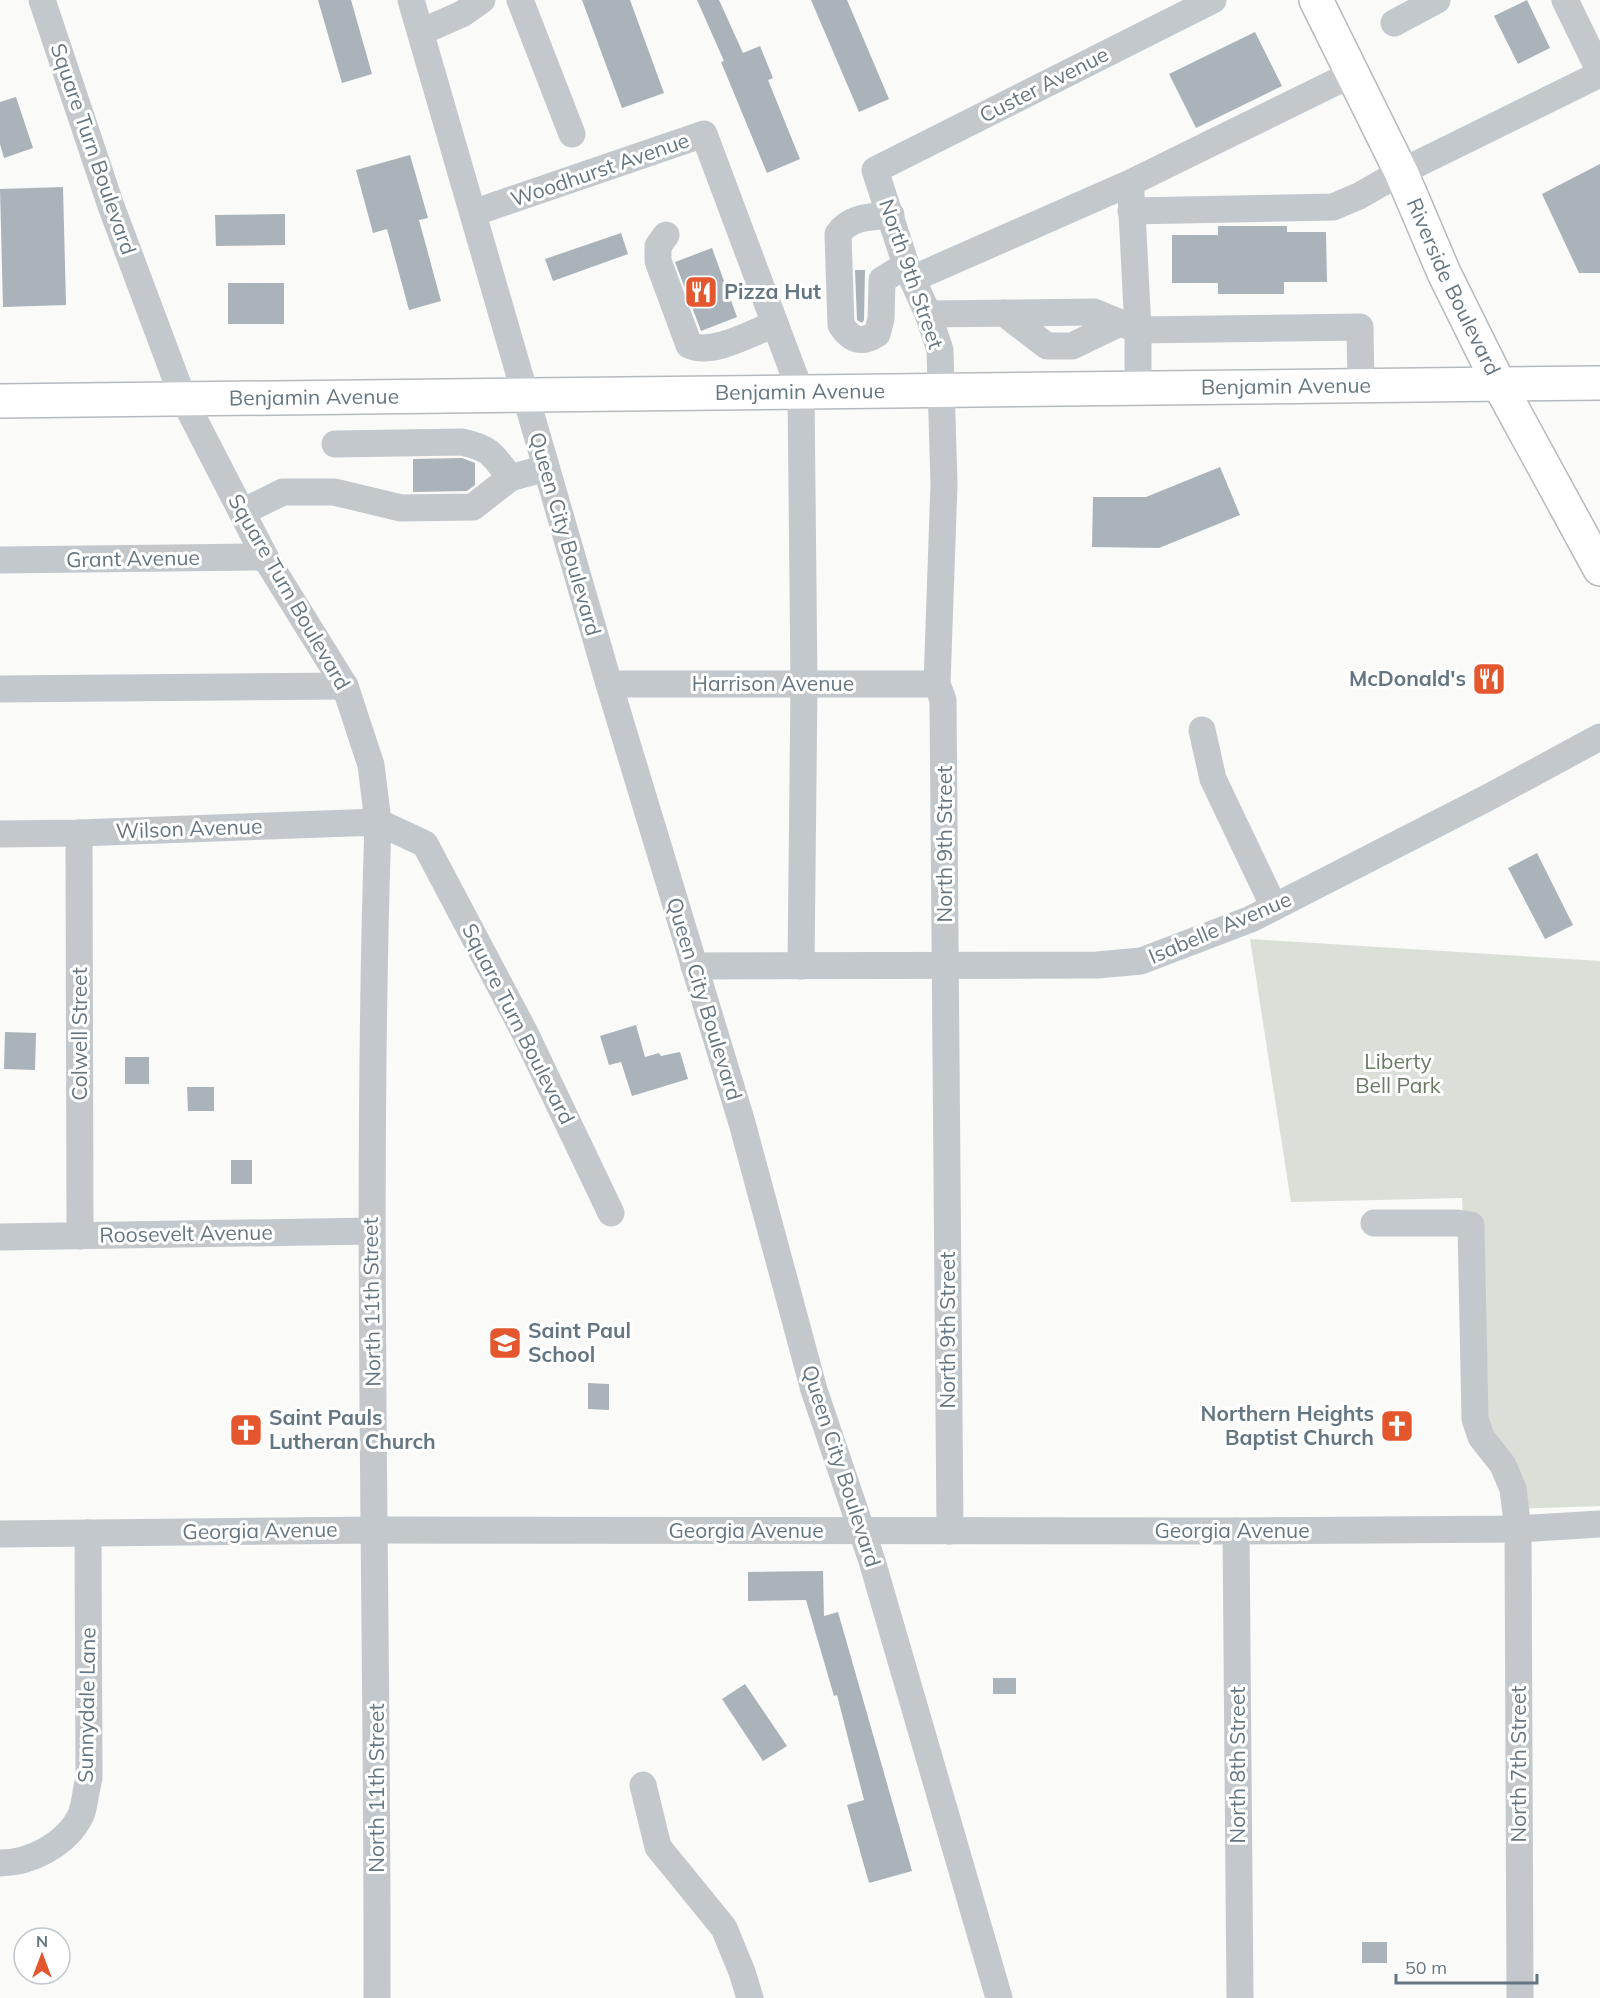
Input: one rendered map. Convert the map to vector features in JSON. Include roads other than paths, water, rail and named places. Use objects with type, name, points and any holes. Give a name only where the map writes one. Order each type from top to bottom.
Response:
[{"type":"main road","name":"Riverside Boulevard","points":[[1316,0],[1401,172],[1444,273],[1499,384],[1600,569]]},
{"type":"main road","name":"Benjamin Avenue","points":[[0,401],[1600,383]]},
{"type":"street","name":"Square Turn Boulevard","points":[[42,0],[111,206],[183,398],[265,556],[345,686],[371,765],[378,822],[424,844],[525,1033],[611,1213]]},
{"type":"street","name":"Queen City Boulevard","points":[[411,0],[609,684],[742,1123],[814,1390],[862,1531],[999,1998]]},
{"type":"street","points":[[421,32],[462,14],[482,0]]},
{"type":"street","points":[[520,0],[572,134]]},
{"type":"street","name":"Custer Avenue","points":[[875,170],[1213,0]]},
{"type":"street","points":[[1394,23],[1437,0]]},
{"type":"street","points":[[1131,211],[1333,207],[1359,196],[1401,172],[1600,73],[1565,0]]},
{"type":"street","points":[[891,215],[856,219],[844,225],[838,234],[841,325],[848,336],[857,340],[868,340],[877,334],[881,319],[882,280],[909,272],[1130,183],[1352,74]]},
{"type":"street","name":"Woodhurst Avenue","points":[[473,213],[704,134],[801,393]]},
{"type":"street","name":"North 9th Street","points":[[875,170],[909,272],[928,314],[940,350],[944,484],[937,684],[943,700],[950,1531]]},
{"type":"street","points":[[1130,183],[1129,326],[1138,388]]},
{"type":"street","points":[[666,234],[658,246],[658,261],[689,345],[697,349],[710,349],[775,324]]},
{"type":"street","points":[[928,314],[1094,312],[1129,326],[1360,327],[1361,386]]},
{"type":"street","points":[[801,393],[804,684],[801,966]]},
{"type":"street","points":[[335,444],[462,442],[481,446],[492,454],[510,478]]},
{"type":"street","points":[[242,512],[272,495],[283,492],[334,492],[401,508],[473,507],[510,478],[546,468]]},
{"type":"street","name":"Grant Avenue","points":[[0,560],[265,556]]},
{"type":"street","name":"Harrison Avenue","points":[[609,684],[937,684]]},
{"type":"street","points":[[0,688],[345,686]]},
{"type":"street","points":[[1202,730],[1213,779],[1274,907]]},
{"type":"street","name":"Isabelle Avenue","points":[[694,966],[1097,965],[1141,961],[1251,919],[1489,797],[1600,737]]},
{"type":"street","name":"Wilson Avenue","points":[[0,834],[378,822]]},
{"type":"street","name":"North 11th Street","points":[[377,1998],[371,1231],[374,950],[378,822]]},
{"type":"street","name":"Colwell Street","points":[[79,833],[80,1236]]},
{"type":"street","name":"North 7th Street","points":[[1374,1223],[1471,1225],[1475,1419],[1481,1437],[1503,1465],[1510,1481],[1518,1529],[1520,1998]]},
{"type":"street","name":"Roosevelt Avenue","points":[[0,1237],[371,1231]]},
{"type":"street","name":"Georgia Avenue","points":[[0,1534],[375,1530],[1236,1531],[1518,1529],[1600,1524]]},
{"type":"street","name":"North 8th Street","points":[[1236,1531],[1240,1998]]},
{"type":"street","name":"Sunnydale Lane","points":[[0,1863],[40,1855],[65,1835],[81,1815],[89,1778],[88,1533]]},
{"type":"street","points":[[643,1785],[658,1846],[724,1928],[742,1971],[750,1998]]},
{"type":"place","name":"Pizza Hut","points":[[701,292]]},
{"type":"place","name":"McDonald's","points":[[1489,679]]},
{"type":"place","name":"Saint Paul School","points":[[505,1343]]},
{"type":"place","name":"Northern Heights Baptist Church","points":[[1397,1426]]},
{"type":"place","name":"Saint Pauls Lutheran Church","points":[[246,1430]]},
{"type":"park label","name":"Liberty Bell Park","points":[[1398,1074]]}]
